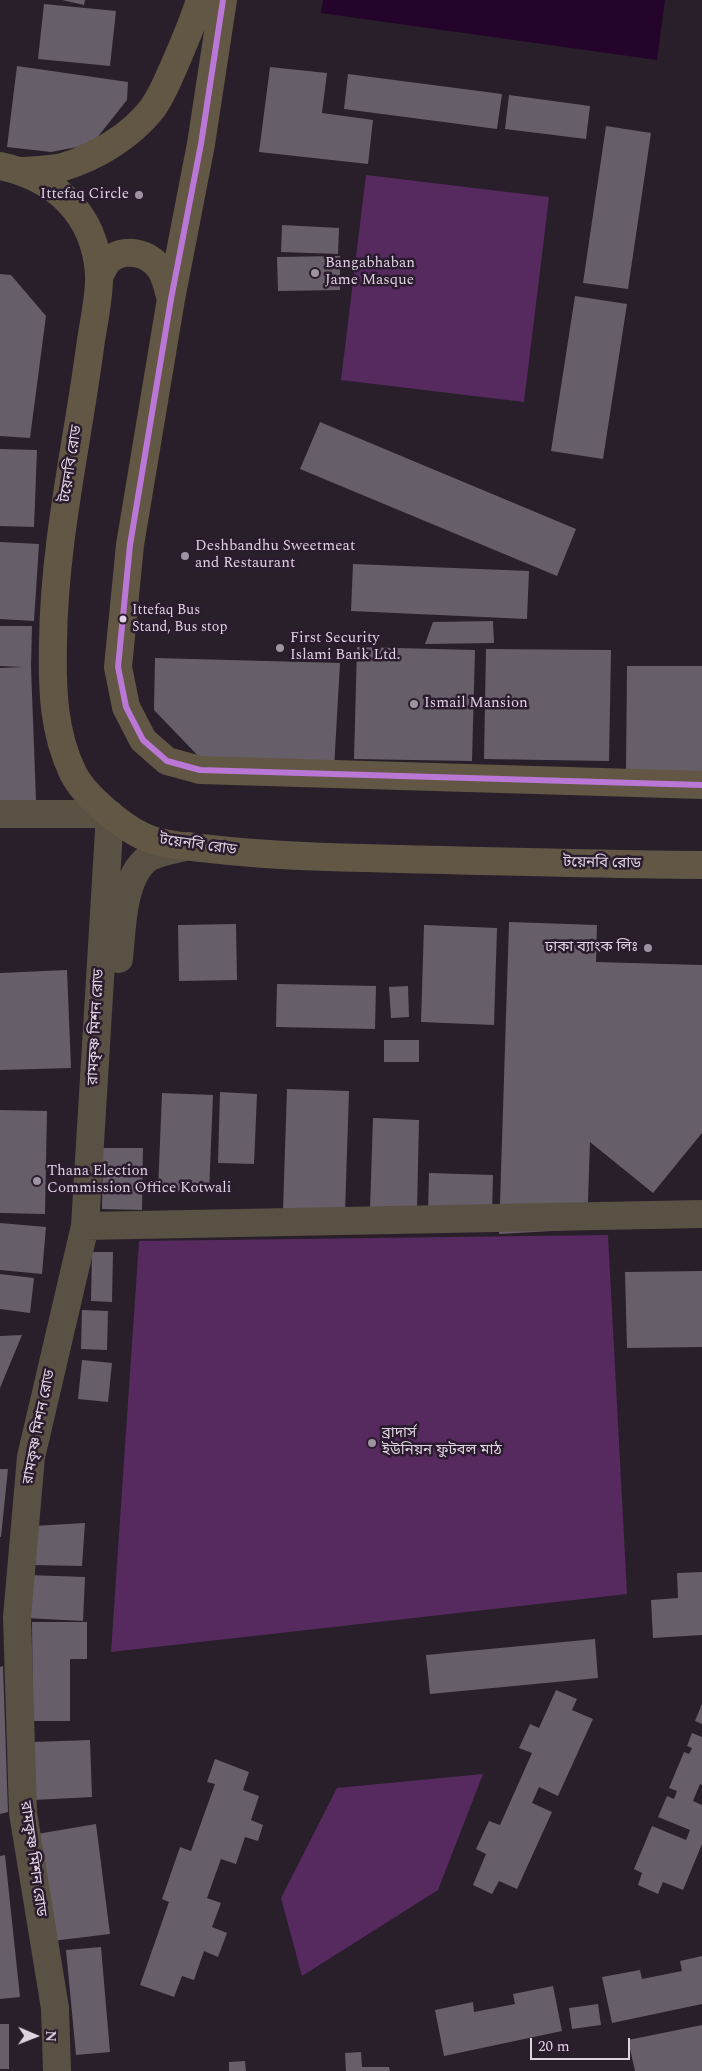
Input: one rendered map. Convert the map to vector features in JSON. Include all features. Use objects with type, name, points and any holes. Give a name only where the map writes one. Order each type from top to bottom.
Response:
[{"type":"main road","points":[[10,169],[62,167],[82,160],[107,147],[136,126],[152,108],[166,85],[193,23],[200,0]]},
{"type":"main road","points":[[223,0],[201,144],[171,300],[130,546],[118,667],[126,707],[143,740],[167,761],[200,770],[702,785]]},
{"type":"main road","name":"টয়েনবি রোড","points":[[10,169],[54,188],[72,203],[87,229],[99,276],[87,372],[64,508],[53,617],[53,693],[58,727],[66,757],[79,785],[110,814],[133,830],[153,840],[190,846],[274,856],[702,865]]},
{"type":"main road","points":[[99,276],[108,262],[124,252],[143,255],[154,261],[162,271],[171,300]]},
{"type":"street","points":[[0,814],[110,814]]},
{"type":"street","name":"রামকৃষ্ণ মিশন রোড","points":[[57,2071],[56,2008],[23,1813],[17,1617],[31,1457],[85,1226],[110,814]]},
{"type":"street","points":[[96,1040],[115,1004],[123,918],[129,884],[141,866],[151,856],[190,846]]},
{"type":"street","points":[[85,1226],[702,1214]]},
{"type":"shaded area","points":[[323,0],[665,0],[657,60],[321,13]]},
{"type":"shaded area","points":[[366,175],[549,197],[524,402],[341,380]]},
{"type":"shaded area","name":"ব্রাদার্স ইউনিয়ন ফুটবল মাঠ","points":[[608,1235],[627,1594],[111,1652],[139,1241]]},
{"type":"shaded area","points":[[483,1774],[438,1890],[302,1976],[281,1898],[337,1788]]},
{"type":"building","points":[[62,0],[85,0],[84,5]]},
{"type":"building","points":[[44,4],[116,11],[110,66],[38,59]]},
{"type":"building","points":[[17,66],[128,82],[127,100],[96,139],[77,147],[51,152],[7,147]]},
{"type":"building","points":[[270,67],[327,73],[322,113],[373,120],[368,164],[259,152]]},
{"type":"building","points":[[348,74],[502,94],[497,129],[344,109]]},
{"type":"building","points":[[509,95],[590,106],[586,139],[505,129]]},
{"type":"building","points":[[606,126],[651,133],[628,289],[583,283]]},
{"type":"building","points":[[282,225],[339,228],[338,254],[281,252]]},
{"type":"building","points":[[340,256],[340,290],[278,291],[277,257]]},
{"type":"building","points":[[0,274],[11,275],[46,316],[30,438],[0,436]]},
{"type":"building","points":[[575,296],[627,304],[603,459],[551,451]]},
{"type":"building","points":[[320,422],[576,529],[557,576],[300,469]]},
{"type":"building","points":[[0,449],[37,450],[34,527],[0,526]]},
{"type":"building","points":[[0,542],[39,544],[34,621],[0,619]]},
{"type":"building","points":[[353,564],[529,571],[527,619],[351,611]]},
{"type":"building","points":[[493,621],[494,643],[425,644],[433,622]]},
{"type":"building","points":[[0,626],[32,626],[31,667],[36,800],[0,801],[0,668],[23,667],[0,666]]},
{"type":"building","name":"Ismail Mansion","points":[[357,647],[475,650],[472,761],[354,759]]},
{"type":"building","points":[[486,649],[611,650],[609,761],[484,759]]},
{"type":"building","points":[[155,658],[340,663],[334,769],[203,761],[154,710]]},
{"type":"building","points":[[627,666],[702,666],[702,772],[626,771]]},
{"type":"building","points":[[509,922],[597,925],[596,962],[702,965],[702,1133],[653,1193],[590,1142],[587,1229],[499,1234]]},
{"type":"building","points":[[236,924],[237,980],[179,981],[178,925]]},
{"type":"building","points":[[424,925],[497,928],[494,1025],[421,1022]]},
{"type":"building","points":[[67,970],[71,1068],[0,1070],[0,973]]},
{"type":"building","points":[[277,984],[376,986],[375,1029],[276,1027]]},
{"type":"building","points":[[408,986],[409,1017],[391,1018],[389,987]]},
{"type":"building","points":[[384,1040],[419,1040],[419,1062],[384,1062]]},
{"type":"building","points":[[287,1089],[349,1091],[345,1213],[283,1210]]},
{"type":"building","points":[[220,1092],[257,1094],[254,1164],[218,1163]]},
{"type":"building","points":[[162,1093],[213,1095],[209,1193],[158,1191]]},
{"type":"building","points":[[0,1110],[47,1111],[45,1214],[0,1213]]},
{"type":"building","points":[[373,1118],[419,1120],[417,1211],[370,1209]]},
{"type":"building","points":[[103,1148],[143,1148],[142,1210],[102,1209]]},
{"type":"building","points":[[429,1173],[493,1175],[492,1213],[428,1211]]},
{"type":"building","points":[[0,1223],[46,1227],[42,1274],[0,1270]]},
{"type":"building","points":[[92,1252],[113,1252],[112,1302],[91,1301]]},
{"type":"building","points":[[702,1271],[702,1347],[627,1348],[625,1272]]},
{"type":"building","points":[[0,1274],[34,1278],[30,1313],[0,1309]]},
{"type":"building","points":[[82,1310],[108,1311],[107,1350],[81,1349]]},
{"type":"building","points":[[22,1335],[0,1388],[0,1336]]},
{"type":"building","points":[[82,1360],[112,1363],[108,1402],[78,1399]]},
{"type":"building","points":[[0,1469],[8,1469],[1,1537],[0,1537]]},
{"type":"building","points":[[85,1523],[82,1566],[31,1565],[33,1526]]},
{"type":"building","points":[[702,1572],[702,1635],[653,1638],[651,1600],[678,1598],[677,1573]]},
{"type":"building","points":[[28,1575],[85,1577],[83,1621],[26,1618]]},
{"type":"building","points":[[32,1622],[87,1622],[87,1659],[70,1659],[70,1721],[33,1721]]},
{"type":"building","points":[[595,1639],[598,1678],[430,1694],[426,1655]]},
{"type":"building","points":[[3,1666],[8,1812],[0,1814],[0,1667]]},
{"type":"building","points":[[556,1690],[577,1699],[572,1710],[593,1719],[558,1796],[539,1787],[532,1803],[552,1812],[517,1889],[499,1881],[492,1894],[473,1885],[486,1854],[476,1849],[489,1821],[500,1825],[532,1753],[519,1748],[530,1724],[539,1728]]},
{"type":"building","points":[[702,1704],[702,1724],[695,1721]]},
{"type":"building","points":[[692,1733],[702,1737],[702,1785],[700,1784],[693,1801],[702,1805],[702,1844],[683,1890],[663,1882],[658,1894],[638,1885],[642,1873],[634,1869],[652,1826],[686,1840],[690,1830],[658,1817],[667,1796],[674,1799],[677,1791],[669,1788],[684,1752],[689,1754],[692,1748],[687,1746]]},
{"type":"building","points":[[90,1740],[92,1797],[34,1800],[32,1742]]},
{"type":"building","points":[[215,1759],[249,1772],[243,1790],[259,1796],[251,1820],[263,1825],[258,1841],[245,1837],[236,1864],[221,1859],[207,1898],[221,1903],[212,1927],[227,1933],[218,1957],[204,1951],[194,1980],[182,1976],[174,1997],[140,1985],[169,1902],[162,1899],[180,1847],[191,1851],[215,1784],[207,1782]]},
{"type":"building","points":[[96,1824],[110,1934],[52,1941],[37,1834]]},
{"type":"building","points":[[5,1855],[20,1997],[0,1999],[0,1856]]},
{"type":"building","points":[[101,1947],[110,2052],[76,2055],[66,1950]]},
{"type":"building","points":[[702,1956],[702,2004],[612,2023],[602,1977],[640,1970],[642,1979],[682,1971],[680,1961]]},
{"type":"building","points":[[553,1986],[562,2031],[444,2056],[435,2010],[473,2002],[474,2012],[515,2004],[513,1994]]},
{"type":"building","points":[[598,2004],[601,2025],[572,2029],[569,2008]]},
{"type":"building","points":[[0,2024],[9,2024],[9,2069],[0,2069]]},
{"type":"building","points":[[702,2025],[702,2071],[635,2071],[628,2040]]},
{"type":"building","points":[[361,2052],[362,2067],[389,2067],[390,2071],[346,2071],[345,2053]]},
{"type":"building","points":[[245,2061],[246,2071],[229,2071],[229,2062]]},
{"type":"transit line","points":[[223,0],[201,144],[171,299],[130,545],[118,667],[126,707],[143,740],[167,761],[200,770],[702,785]]},
{"type":"place","name":"Ittefaq Circle","points":[[139,195]]},
{"type":"place","name":"Bangabhaban Jame Masque","points":[[315,273]]},
{"type":"place","name":"Deshbandhu Sweetmeat and Restaurant","points":[[185,556]]},
{"type":"place","name":"Ittefaq Bus Stand, Bus stop","points":[[123,619]]},
{"type":"place","name":"First Security Islami Bank Ltd.","points":[[280,648]]},
{"type":"place","name":"Ismail Mansion","points":[[414,704]]},
{"type":"place","name":"ঢাকা ব্যাংক লিঃ","points":[[648,948]]},
{"type":"place","name":"Thana Election Commission Office Kotwali","points":[[37,1181]]},
{"type":"place","name":"ব্রাদার্স ইউনিয়ন ফুটবল মাঠ","points":[[372,1443]]}]
